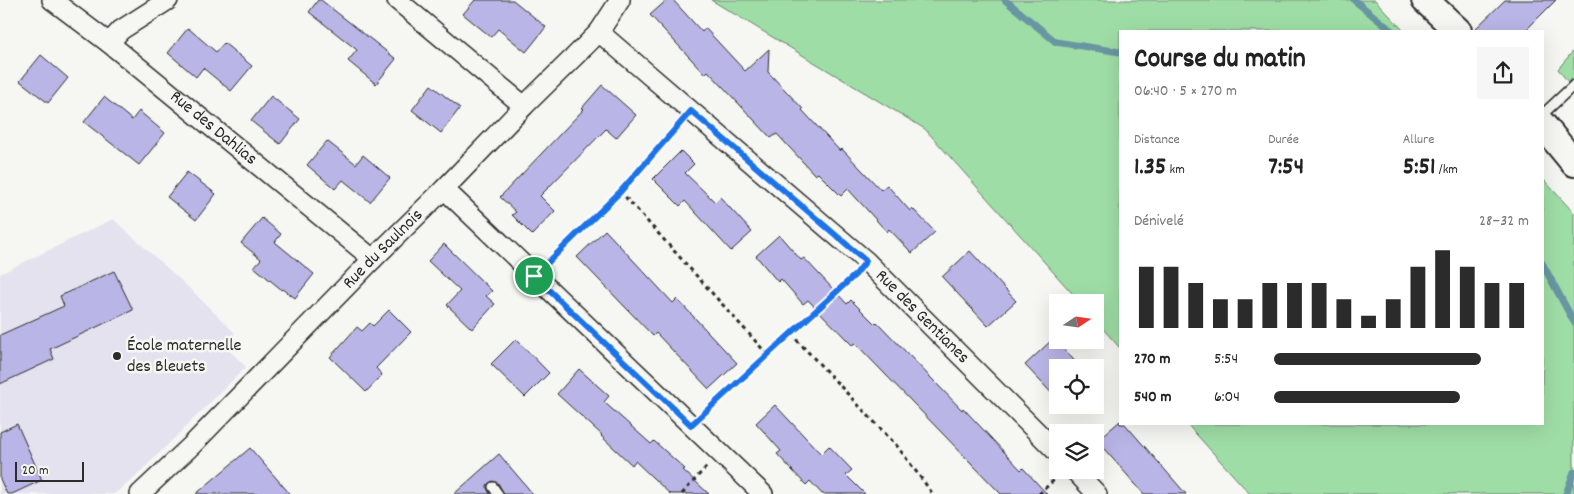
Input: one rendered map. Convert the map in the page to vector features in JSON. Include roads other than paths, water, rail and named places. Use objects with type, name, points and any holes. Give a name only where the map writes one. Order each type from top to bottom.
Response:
[{"type":"main road","points":[[1424,0],[1457,30]]},
{"type":"main road","points":[[1544,126],[1574,164]]},
{"type":"street","name":"Rue des Dahlias","points":[[52,0],[109,42],[373,259]]},
{"type":"street","points":[[109,42],[121,30],[168,0]]},
{"type":"street","points":[[397,0],[524,106]]},
{"type":"street","name":"Rue du Saulnois","points":[[140,494],[192,445],[373,259],[599,32],[620,0]]},
{"type":"street","name":"Rue des Gentianes","points":[[599,32],[866,261],[1049,444]]},
{"type":"street","points":[[444,189],[764,494]]},
{"type":"street","points":[[1075,479],[1098,494]]},
{"type":"lane","points":[[1544,113],[1574,86]]},
{"type":"waterway","points":[[1005,0],[1056,42],[1119,52]]},
{"type":"waterway","points":[[1354,0],[1391,30]]},
{"type":"waterway","points":[[1544,267],[1574,322]]},
{"type":"waterway","points":[[1566,494],[1574,472]]},
{"type":"place","name":"École maternelle des Bleuets","points":[[117,356]]}]
